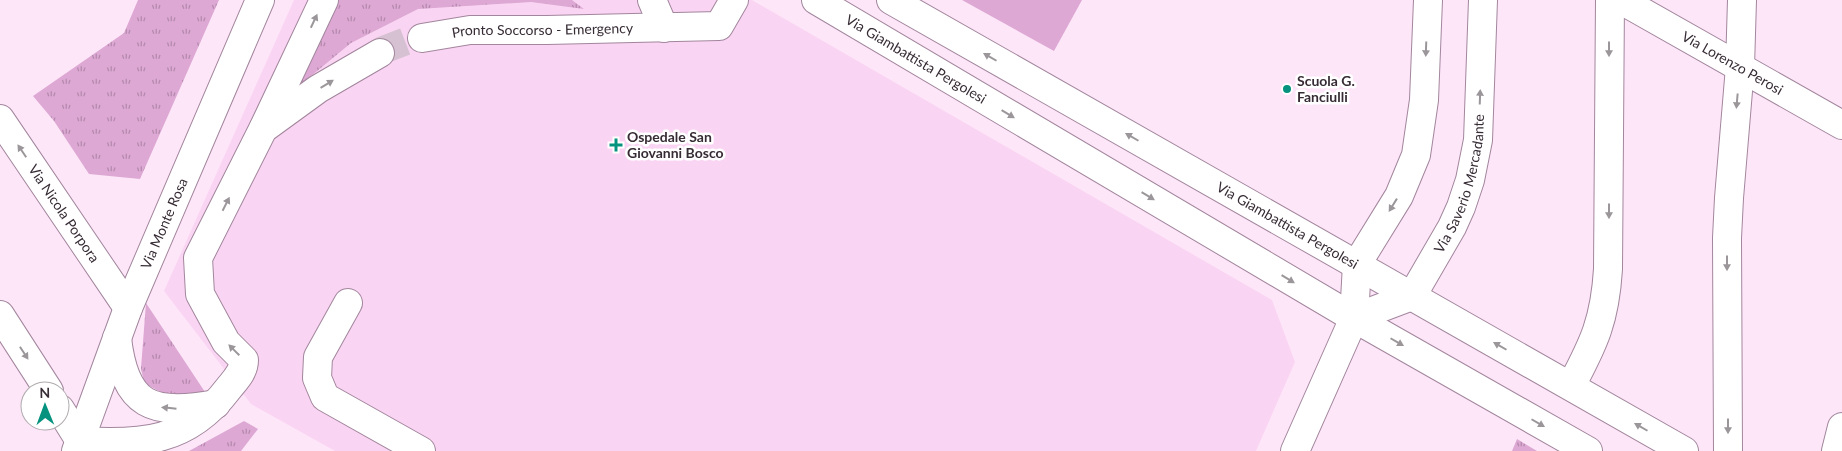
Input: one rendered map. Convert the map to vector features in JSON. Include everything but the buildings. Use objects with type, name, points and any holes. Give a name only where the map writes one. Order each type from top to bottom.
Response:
[{"type":"street","name":"Via Monte Rosa","points":[[78,446],[116,336],[260,0]]},
{"type":"street","points":[[70,430],[78,446],[135,442],[165,436],[186,428],[217,404],[244,368],[244,360],[226,342],[200,294],[198,258],[263,129],[324,0]]},
{"type":"street","points":[[652,0],[664,28]]},
{"type":"street","name":"Pronto Soccorso - Emergency","points":[[422,38],[470,30],[719,26],[734,0]]},
{"type":"street","name":"Via Giambattista Pergolesi","points":[[816,0],[1354,318],[1588,451]]},
{"type":"street","name":"Via Giambattista Pergolesi","points":[[890,0],[1684,451]]},
{"type":"street","points":[[1295,451],[1354,318],[1357,264],[1399,196],[1416,155],[1424,105],[1428,0]]},
{"type":"street","name":"Via Saverio Mercadante","points":[[1412,296],[1455,221],[1466,194],[1474,165],[1479,132],[1483,0]]},
{"type":"street","points":[[1571,386],[1594,341],[1604,312],[1606,298],[1608,269],[1610,0]]},
{"type":"street","name":"Via Lorenzo Perosi","points":[[1621,0],[1842,125]]},
{"type":"street","points":[[1728,451],[1728,231],[1740,67],[1742,0]]},
{"type":"street","points":[[263,129],[318,89],[380,53]]},
{"type":"street","name":"Via Nicola Porpora","points":[[0,119],[128,308]]},
{"type":"street","points":[[1354,318],[1412,296]]},
{"type":"street","points":[[348,303],[318,357],[317,378],[324,396],[420,451]]},
{"type":"street","points":[[0,315],[42,381]]},
{"type":"street","points":[[116,336],[119,360],[124,377],[129,386],[141,399],[158,407],[169,409],[217,404]]},
{"type":"street","points":[[1836,451],[1842,427]]},
{"type":"shaded area","name":"Ospedale San Giovanni Bosco","points":[[294,0],[752,0],[1272,300],[1295,362],[1256,451],[335,451],[251,404],[164,291]]},
{"type":"green space","points":[[138,0],[219,0],[140,179],[89,174],[54,121],[33,96],[124,33]]},
{"type":"green space","points":[[337,0],[572,0],[584,9],[531,2],[418,9],[351,43],[299,86]]},
{"type":"green space","points":[[962,0],[1082,0],[1054,51]]},
{"type":"green space","points":[[146,303],[205,392],[179,402],[144,383],[141,368]]},
{"type":"green space","points":[[244,421],[258,429],[241,451],[189,451]]},
{"type":"green space","points":[[1517,439],[1537,451],[1512,451]]},
{"type":"tunnel","points":[[380,53],[383,50],[409,40],[422,38]]},
{"type":"place","name":"Scuola G. Fanciulli","points":[[1287,89]]},
{"type":"place","name":"Ospedale San Giovanni Bosco","points":[[616,145]]}]
